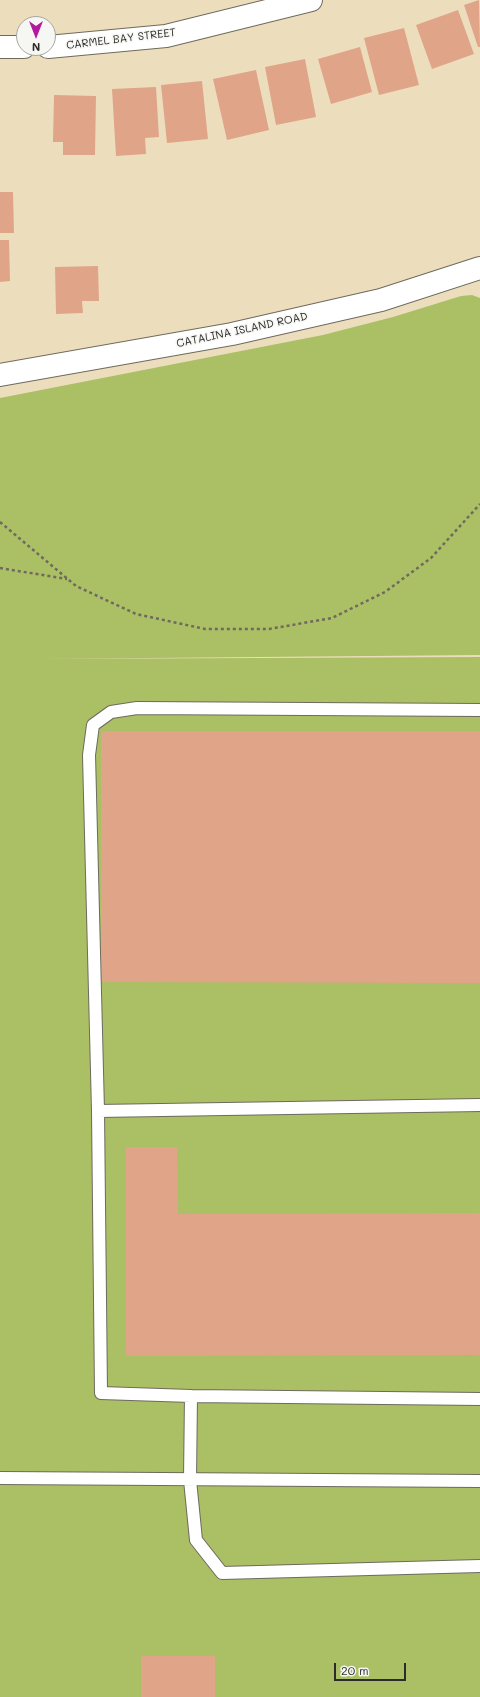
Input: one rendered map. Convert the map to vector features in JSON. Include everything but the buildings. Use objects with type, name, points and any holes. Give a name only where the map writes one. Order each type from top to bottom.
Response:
[{"type":"street","name":"CARMEL BAY STREET","points":[[56,46],[166,36],[311,0]]},
{"type":"street","points":[[0,47],[16,47]]},
{"type":"street","name":"CATALINA ISLAND ROAD","points":[[0,374],[232,334],[381,300],[480,268]]},
{"type":"lane","points":[[480,710],[137,708],[111,712],[93,725],[89,755],[98,1111],[101,1393],[191,1396],[480,1399]]},
{"type":"lane","points":[[98,1111],[480,1105]]},
{"type":"lane","points":[[191,1396],[190,1480],[196,1540],[222,1573],[480,1566]]},
{"type":"lane","points":[[0,1478],[480,1481]]},
{"type":"path","points":[[0,522],[76,586],[136,614],[205,629],[269,629],[332,618],[385,592],[431,558],[480,504]]},
{"type":"path","points":[[0,568],[68,579]]},
{"type":"green space","points":[[472,295],[480,298],[480,655],[37,659],[480,657],[480,1697],[0,1697],[0,398],[323,335],[393,317],[461,296]]}]
